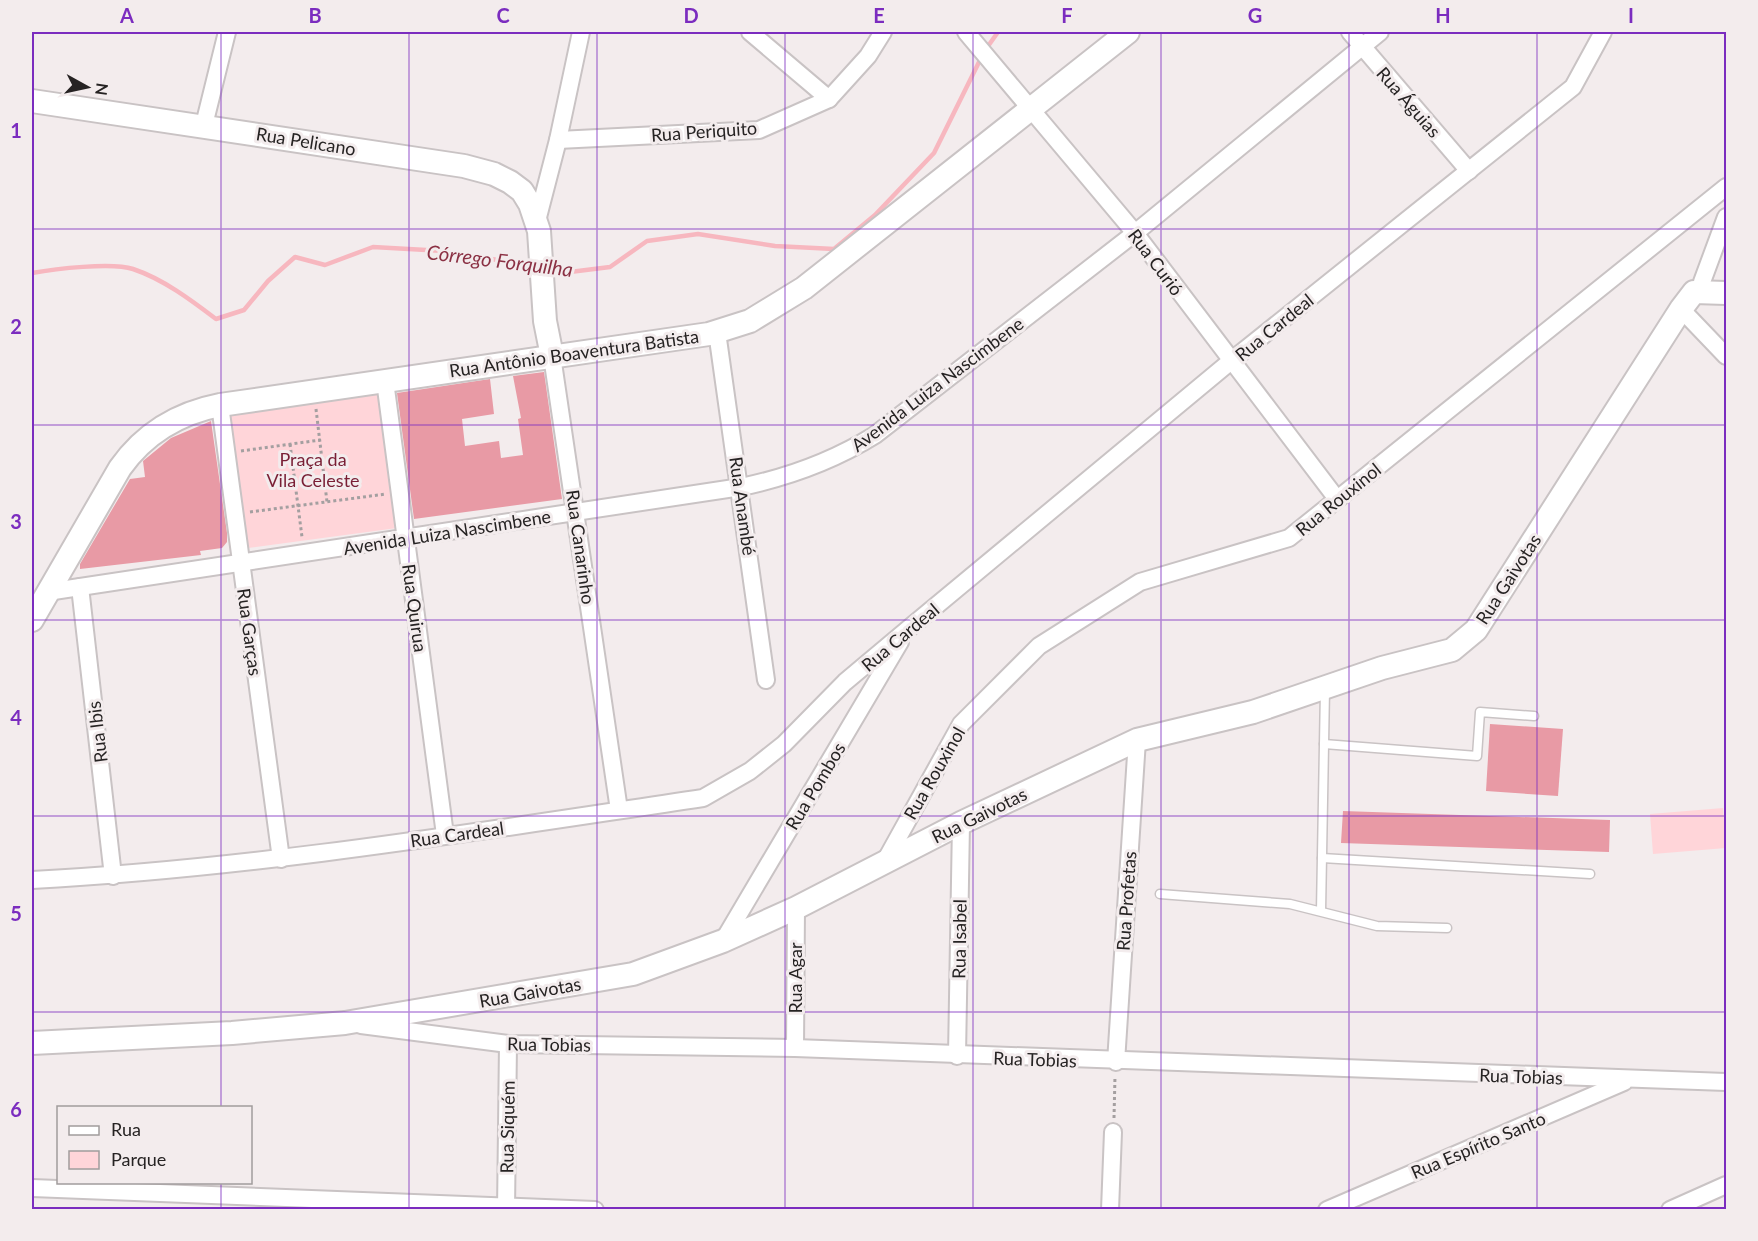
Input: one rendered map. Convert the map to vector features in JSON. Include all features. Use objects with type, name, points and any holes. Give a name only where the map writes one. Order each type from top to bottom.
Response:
[{"type":"street","points":[[204,125],[227,32]]},
{"type":"street","points":[[538,231],[581,32]]},
{"type":"street","points":[[750,32],[829,99]]},
{"type":"street","name":"Rua Periquito","points":[[558,140],[759,130],[829,99],[868,56],[883,32]]},
{"type":"street","name":"Rua Curió","points":[[966,32],[1135,233],[1337,500]]},
{"type":"street","name":"Rua Antônio Boaventura Batista","points":[[32,620],[111,483],[135,448],[170,423],[196,411],[220,405],[717,332],[750,321],[804,288],[1128,32]]},
{"type":"street","name":"Rua Águias","points":[[1350,32],[1469,171]]},
{"type":"street","name":"Avenida Luiza Nascimbene","points":[[47,592],[741,487],[811,468],[846,453],[875,435],[1135,233],[1380,32]]},
{"type":"street","name":"Rua Cardeal","points":[[32,880],[113,876],[281,859],[703,798],[750,771],[784,744],[845,682],[1231,361],[1573,87],[1603,32]]},
{"type":"street","name":"Rua Pelicano","points":[[32,101],[204,125],[481,169],[510,182],[522,191],[538,231]]},
{"type":"street","name":"Rua Rouxinol","points":[[884,863],[961,724],[1039,646],[1140,582],[1289,538],[1726,187]]},
{"type":"street","points":[[1692,294],[1726,217]]},
{"type":"street","name":"Rua Canarinho","points":[[538,231],[542,284],[552,356],[577,513],[619,810]]},
{"type":"street","name":"Rua Gaivotas","points":[[32,1043],[232,1033],[345,1023],[633,974],[723,941],[796,908],[961,823],[1137,740],[1253,712],[1382,668],[1452,650],[1476,630],[1692,294],[1726,252]]},
{"type":"street","points":[[1692,294],[1726,293]]},
{"type":"street","points":[[1692,294],[1726,356]]},
{"type":"street","name":"Rua Anambé","points":[[717,332],[741,487],[766,680]]},
{"type":"street","name":"Rua Quirua","points":[[385,381],[445,835]]},
{"type":"street","name":"Rua Garças","points":[[220,405],[281,859]]},
{"type":"street","name":"Rua Ibis","points":[[80,588],[113,876]]},
{"type":"street","name":"Rua Pombos","points":[[723,941],[908,630]]},
{"type":"street","name":"Rua Profetas","points":[[1116,1062],[1137,740]]},
{"type":"street","name":"Rua Isabel","points":[[957,1056],[961,823]]},
{"type":"street","name":"Rua Agar","points":[[795,1048],[796,908]]},
{"type":"street","name":"Rua Tobias","points":[[345,1023],[508,1044],[795,1048],[1116,1062],[1726,1082]]},
{"type":"street","name":"Rua Siquém","points":[[506,1208],[508,1044]]},
{"type":"street","name":"Rua Espírito Santo","points":[[1327,1209],[1629,1080]]},
{"type":"street","points":[[1110,1209],[1113,1132]]},
{"type":"street","points":[[1677,1207],[1726,1185]]},
{"type":"street","points":[[32,1188],[506,1208],[596,1209]]},
{"type":"lane","points":[[1321,911],[1325,687]]},
{"type":"lane","points":[[1324,744],[1477,756],[1480,712],[1534,716]]},
{"type":"lane","points":[[1322,858],[1590,874]]},
{"type":"lane","points":[[1160,894],[1290,904],[1321,911],[1347,921],[1377,926],[1447,928]]},
{"type":"path","points":[[315,404],[327,502]]},
{"type":"path","points":[[238,452],[320,440]]},
{"type":"path","points":[[290,444],[302,537]]},
{"type":"path","points":[[247,513],[388,494]]},
{"type":"path","points":[[1113,1132],[1116,1062]]},
{"type":"green space","name":"Praça da Vila Celeste","points":[[379,391],[397,528],[248,548],[230,411]]},
{"type":"green space","points":[[1723,808],[1726,848],[1653,854],[1650,814]]},
{"type":"building","points":[[544,372],[562,499],[414,519],[397,393],[490,379],[494,414],[462,419],[465,446],[499,441],[501,458],[523,455],[518,419],[521,418],[513,376]]},
{"type":"building","points":[[211,421],[227,533],[227,542],[222,548],[200,551],[201,555],[80,569],[80,564],[130,479],[145,477],[143,461],[171,438]]},
{"type":"building","points":[[1490,724],[1563,729],[1558,796],[1486,791]]},
{"type":"building","points":[[1343,811],[1610,820],[1609,852],[1341,843]]},
{"type":"waterway","name":"Córrego Forquilha","points":[[986,49],[998,32]]},
{"type":"waterway","name":"Córrego Forquilha","points":[[548,268],[570,272],[610,267],[647,241],[698,234],[775,246],[834,249],[875,215],[934,153],[982,56]]},
{"type":"waterway","name":"Córrego Forquilha","points":[[32,273],[98,266],[133,269],[166,284],[216,319],[244,310],[268,281],[295,257],[325,265],[373,247],[444,251],[533,266]]}]
